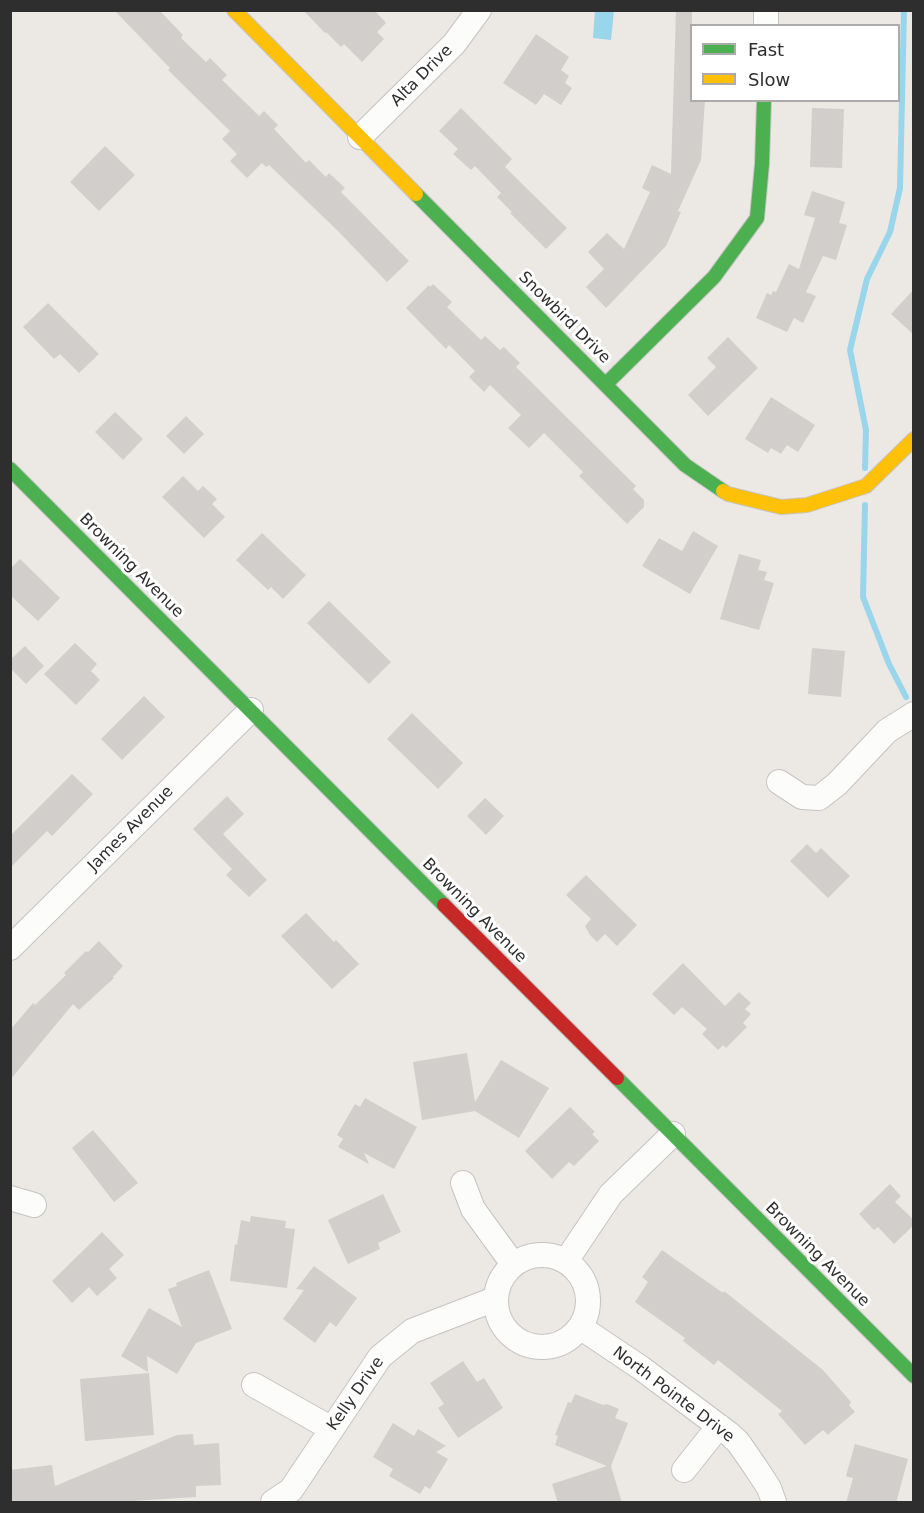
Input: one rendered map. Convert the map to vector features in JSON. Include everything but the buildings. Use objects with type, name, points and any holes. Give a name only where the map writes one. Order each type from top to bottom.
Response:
[{"type":"street","name":"Snowbird Drive","points":[[234,10],[684,465],[729,494],[781,507],[807,505],[866,486],[912,445]]},
{"type":"street","name":"Alta Drive","points":[[360,137],[454,44],[479,10]]},
{"type":"street","points":[[606,384],[714,277],[757,218],[764,102]]},
{"type":"street","name":"Browning Avenue","points":[[10,469],[914,1376]]},
{"type":"street","name":"James Avenue","points":[[10,948],[251,710]]},
{"type":"street","points":[[779,782],[802,797],[819,798],[837,784],[887,731],[914,714]]},
{"type":"street","points":[[566,1261],[611,1194],[673,1134]]},
{"type":"street","points":[[463,1183],[473,1209],[513,1264]]},
{"type":"street","points":[[10,1198],[34,1205]]},
{"type":"street","points":[[539,1254],[566,1261],[578,1271],[589,1299],[587,1314],[580,1327],[570,1338],[556,1346],[542,1348],[527,1346],[514,1339],[503,1328],[497,1314],[495,1299],[497,1286],[504,1274],[513,1264],[526,1257],[539,1254]]},
{"type":"street","name":"Kelly Drive","points":[[273,1503],[291,1490],[380,1357],[412,1331],[495,1299]]},
{"type":"street","name":"North Pointe Drive","points":[[580,1327],[641,1368],[738,1442],[769,1488],[774,1503]]},
{"type":"street","points":[[254,1385],[332,1429]]},
{"type":"street","points":[[684,1470],[719,1426]]},
{"type":"water","points":[[595,11],[614,11],[611,40],[593,38]]},
{"type":"waterway","points":[[865,468],[866,430],[850,350],[867,279],[890,232],[900,188],[904,10]]},
{"type":"waterway","points":[[865,505],[863,597],[889,664],[906,697]]},
{"type":"traffic: fast","points":[[606,384],[714,277],[757,218],[764,102]]},
{"type":"traffic: fast","points":[[416,194],[685,465],[723,491]]},
{"type":"traffic: fast","points":[[10,469],[444,905]]},
{"type":"traffic: fast","points":[[617,1078],[914,1376]]},
{"type":"traffic: slow","points":[[234,10],[416,194]]},
{"type":"traffic: slow","points":[[723,491],[781,507],[807,505],[866,486],[914,439]]},
{"type":"traffic: jam","points":[[444,905],[617,1078]]}]
